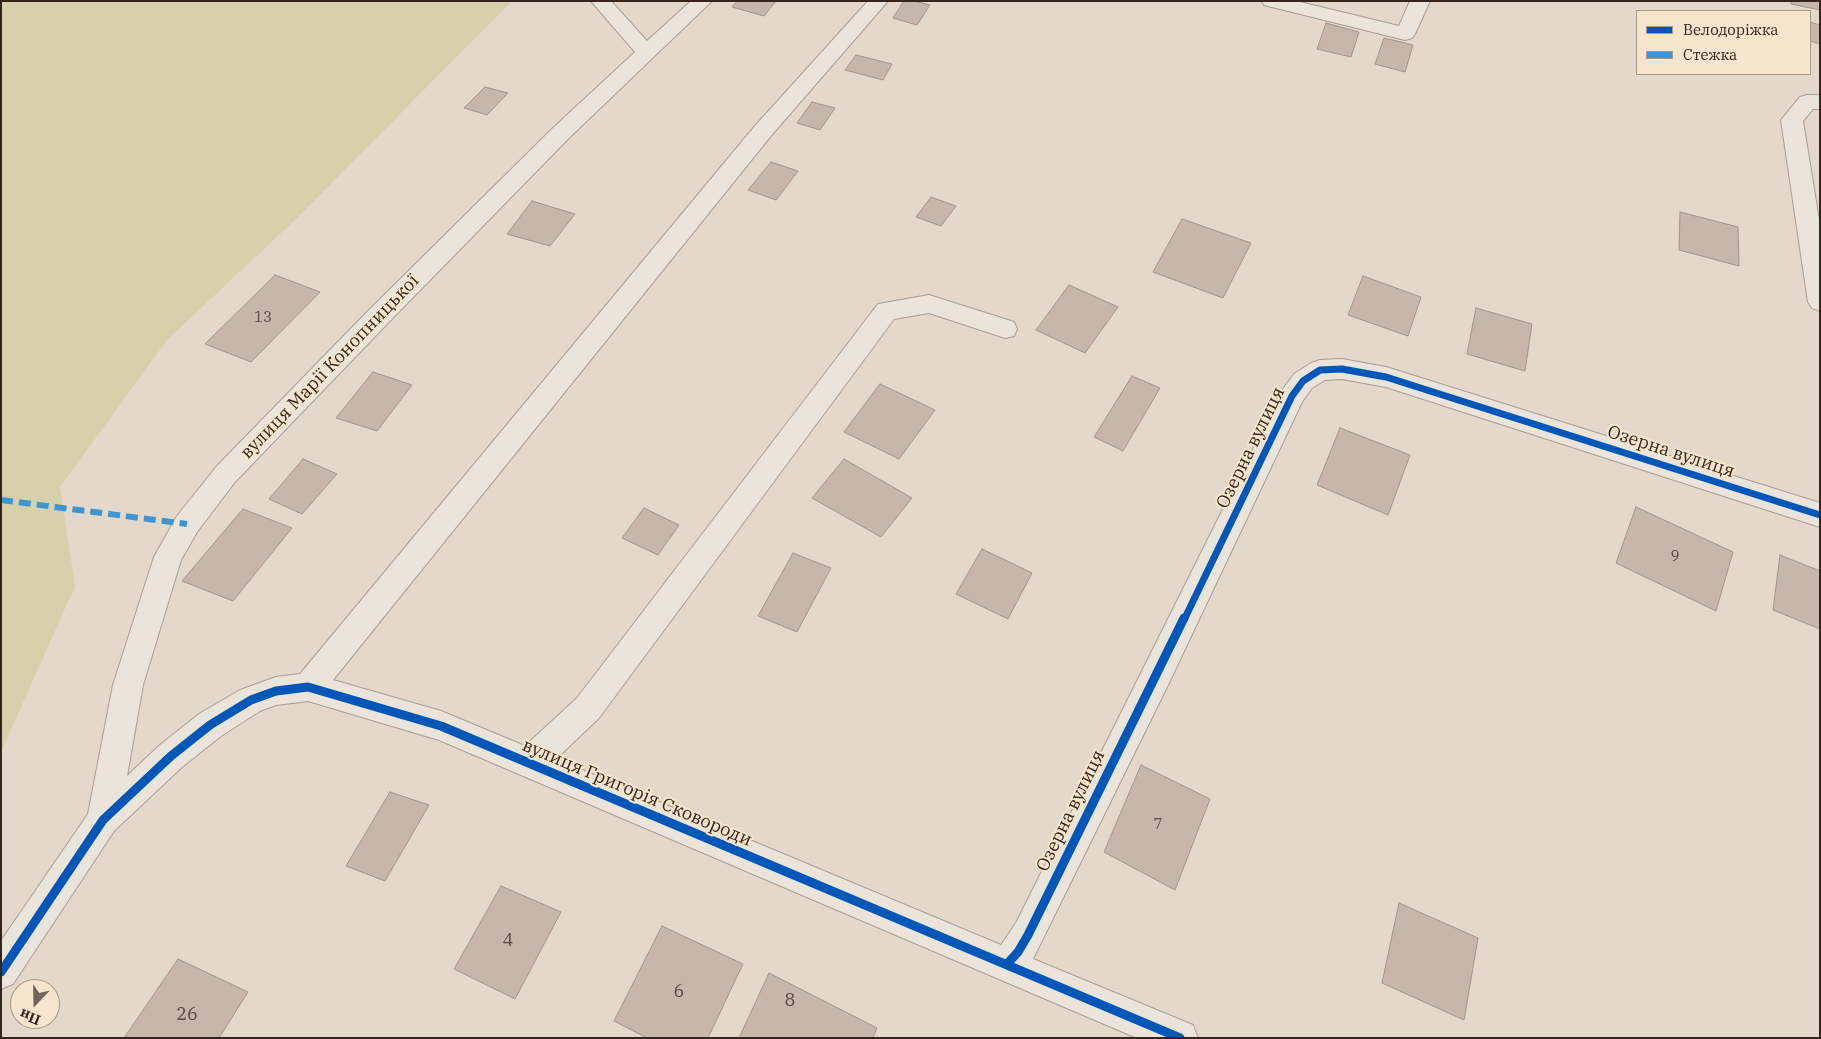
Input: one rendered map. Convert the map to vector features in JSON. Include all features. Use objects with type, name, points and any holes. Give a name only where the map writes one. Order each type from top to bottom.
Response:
[{"type":"street","points":[[600,1],[646,52]]},
{"type":"street","name":"вулиця Марії Конопницької","points":[[103,820],[128,685],[168,557],[187,524],[226,474],[561,133],[703,1]]},
{"type":"street","points":[[308,687],[762,132],[879,1]]},
{"type":"street","points":[[1270,1],[1405,34],[1420,1]]},
{"type":"street","points":[[1820,102],[1807,102],[1792,120],[1820,302]]},
{"type":"street","points":[[530,764],[588,708],[887,311],[928,304],[1005,329]]},
{"type":"street","name":"Озерна вулиця","points":[[1007,964],[1018,952],[1028,935],[1112,762],[1158,675],[1292,396],[1303,381],[1320,370],[1342,368],[1386,377],[1820,515]]},
{"type":"street","name":"вулиця Григорія Сковороди","points":[[103,820],[171,756],[210,725],[251,700],[276,691],[308,687],[441,726],[1180,1038]]},
{"type":"street","points":[[1,972],[103,820]]},
{"type":"shaded area","points":[[1,1],[512,1],[296,219],[167,340],[60,487],[75,586],[1,752]]},
{"type":"building","points":[[737,1],[776,1],[764,16],[732,7]]},
{"type":"building","points":[[904,1],[914,1],[930,5],[917,25],[893,18]]},
{"type":"building","points":[[1791,1],[1820,1],[1820,10],[1791,4]]},
{"type":"building","points":[[1811,22],[1820,25],[1820,44],[1811,41]]},
{"type":"building","points":[[1326,23],[1359,32],[1351,57],[1317,49]]},
{"type":"building","points":[[1384,38],[1413,45],[1405,72],[1375,64]]},
{"type":"building","points":[[856,55],[892,64],[883,80],[845,70]]},
{"type":"building","points":[[485,87],[508,93],[487,115],[464,108]]},
{"type":"building","points":[[812,102],[835,108],[820,130],[797,123]]},
{"type":"building","points":[[771,162],[798,171],[776,200],[748,190]]},
{"type":"building","points":[[931,197],[956,206],[941,226],[916,217]]},
{"type":"building","points":[[532,201],[575,214],[550,246],[507,234]]},
{"type":"building","points":[[1680,212],[1738,227],[1739,266],[1679,250]]},
{"type":"building","points":[[1182,219],[1251,243],[1223,298],[1153,272]]},
{"type":"building","points":[[275,275],[320,292],[251,362],[205,344]]},
{"type":"building","points":[[1363,276],[1421,297],[1408,336],[1348,315]]},
{"type":"building","points":[[1069,285],[1118,307],[1085,353],[1036,330]]},
{"type":"building","points":[[1476,308],[1532,324],[1525,371],[1467,354]]},
{"type":"building","points":[[373,372],[412,385],[377,431],[336,418]]},
{"type":"building","points":[[1132,376],[1160,388],[1123,451],[1094,437]]},
{"type":"building","points":[[880,384],[935,410],[899,459],[844,432]]},
{"type":"building","points":[[1340,428],[1410,455],[1388,515],[1317,485]]},
{"type":"building","points":[[303,459],[337,474],[302,514],[269,499]]},
{"type":"building","points":[[844,459],[912,498],[881,537],[812,498]]},
{"type":"building","points":[[1636,507],[1733,552],[1716,611],[1616,563]]},
{"type":"building","points":[[644,508],[679,525],[658,555],[622,538]]},
{"type":"building","points":[[243,509],[292,528],[233,601],[182,581]]},
{"type":"building","points":[[982,549],[1032,573],[1008,619],[956,594]]},
{"type":"building","points":[[793,553],[831,568],[797,632],[758,616]]},
{"type":"building","points":[[1780,555],[1820,571],[1820,629],[1773,610]]},
{"type":"building","points":[[1141,765],[1210,799],[1175,890],[1104,852]]},
{"type":"building","points":[[390,792],[429,805],[385,881],[346,866]]},
{"type":"building","points":[[501,886],[561,912],[515,999],[454,969]]},
{"type":"building","points":[[1399,903],[1478,938],[1464,1020],[1382,983]]},
{"type":"building","points":[[662,926],[743,964],[708,1038],[647,1038],[614,1021]]},
{"type":"building","points":[[178,959],[248,992],[219,1038],[124,1038]]},
{"type":"building","points":[[769,973],[877,1028],[873,1038],[739,1038]]},
{"type":"marked path","points":[[1,500],[187,524]]},
{"type":"cycle path","points":[[1007,964],[1018,952],[1028,935],[1292,396],[1303,381],[1320,370],[1342,369],[1386,377],[1820,515]]},
{"type":"cycle path","points":[[1,972],[103,820],[171,756],[210,725],[251,700],[276,691],[308,687],[441,726],[1180,1038]]}]
